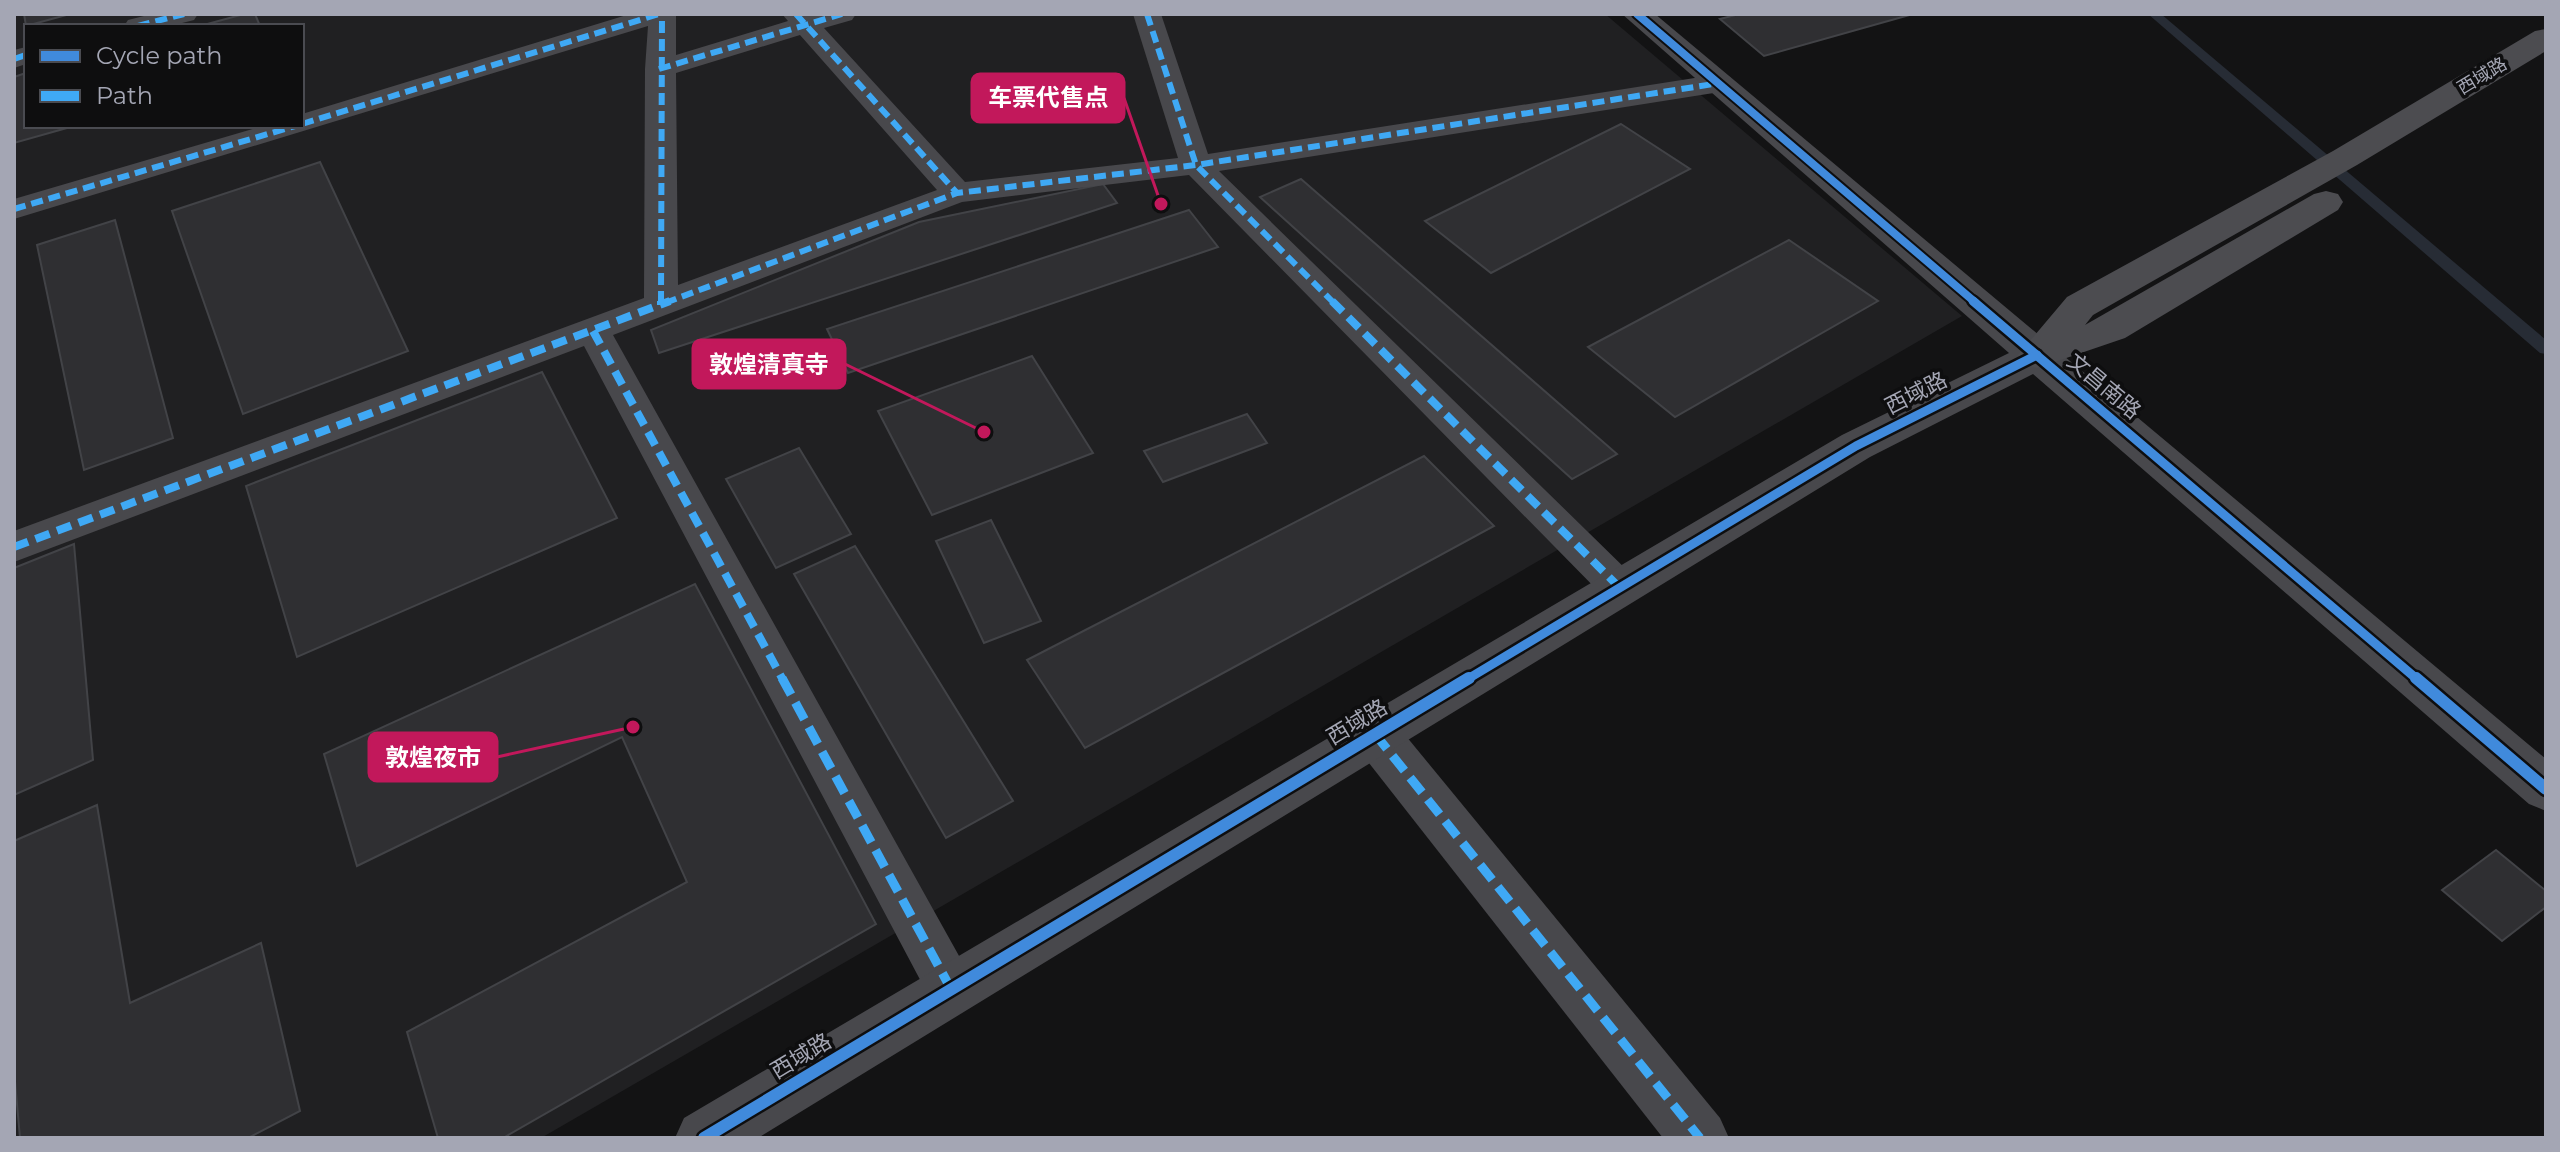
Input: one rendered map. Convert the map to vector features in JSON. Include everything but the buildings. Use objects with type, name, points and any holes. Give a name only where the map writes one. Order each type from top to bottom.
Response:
[{"type":"main road","name":"西域路","points":[[2037,355],[2112,329],[2546,38]]},
{"type":"main road","name":"西域路","points":[[2357,166],[2546,74]]},
{"type":"street","points":[[146,24],[184,14]]},
{"type":"street","points":[[304,123],[661,14],[661,305]]},
{"type":"street","points":[[659,69],[801,19],[842,14]]},
{"type":"street","points":[[1147,14],[1196,165],[1620,588]]},
{"type":"street","name":"文昌南路","points":[[1637,14],[2546,789]]},
{"type":"street","points":[[801,19],[957,193]]},
{"type":"street","points":[[14,547],[957,193],[1196,165],[1720,83]]},
{"type":"street","points":[[14,209],[288,128]]},
{"type":"street","points":[[593,331],[951,989]]},
{"type":"street","name":"西域路","points":[[704,1138],[1856,446],[2037,355]]},
{"type":"street","points":[[1375,734],[1700,1138]]},
{"type":"shaded area","points":[[14,14],[1605,14],[1962,316],[541,1138],[14,1138]]},
{"type":"waterway","points":[[2154,14],[2546,349]]},
{"type":"marked path","points":[[146,24],[184,14]]},
{"type":"marked path","points":[[304,123],[659,14]]},
{"type":"marked path","points":[[661,305],[662,14]]},
{"type":"marked path","points":[[796,14],[957,193]]},
{"type":"marked path","points":[[659,69],[842,14]]},
{"type":"marked path","points":[[1147,14],[1196,165],[1620,588]]},
{"type":"marked path","points":[[14,59],[24,56]]},
{"type":"marked path","points":[[14,547],[957,193],[1196,165],[1720,83]]},
{"type":"marked path","points":[[14,209],[288,128]]},
{"type":"marked path","points":[[593,331],[951,989]]},
{"type":"marked path","points":[[1375,734],[1700,1138]]},
{"type":"cycle path","points":[[1637,14],[2546,789]]},
{"type":"cycle path","points":[[704,1138],[1856,446],[2037,355]]},
{"type":"place","name":"车票代售点","points":[[1161,204]]},
{"type":"place","name":"敦煌清真寺","points":[[984,432]]},
{"type":"place","name":"敦煌夜市","points":[[633,727]]}]
